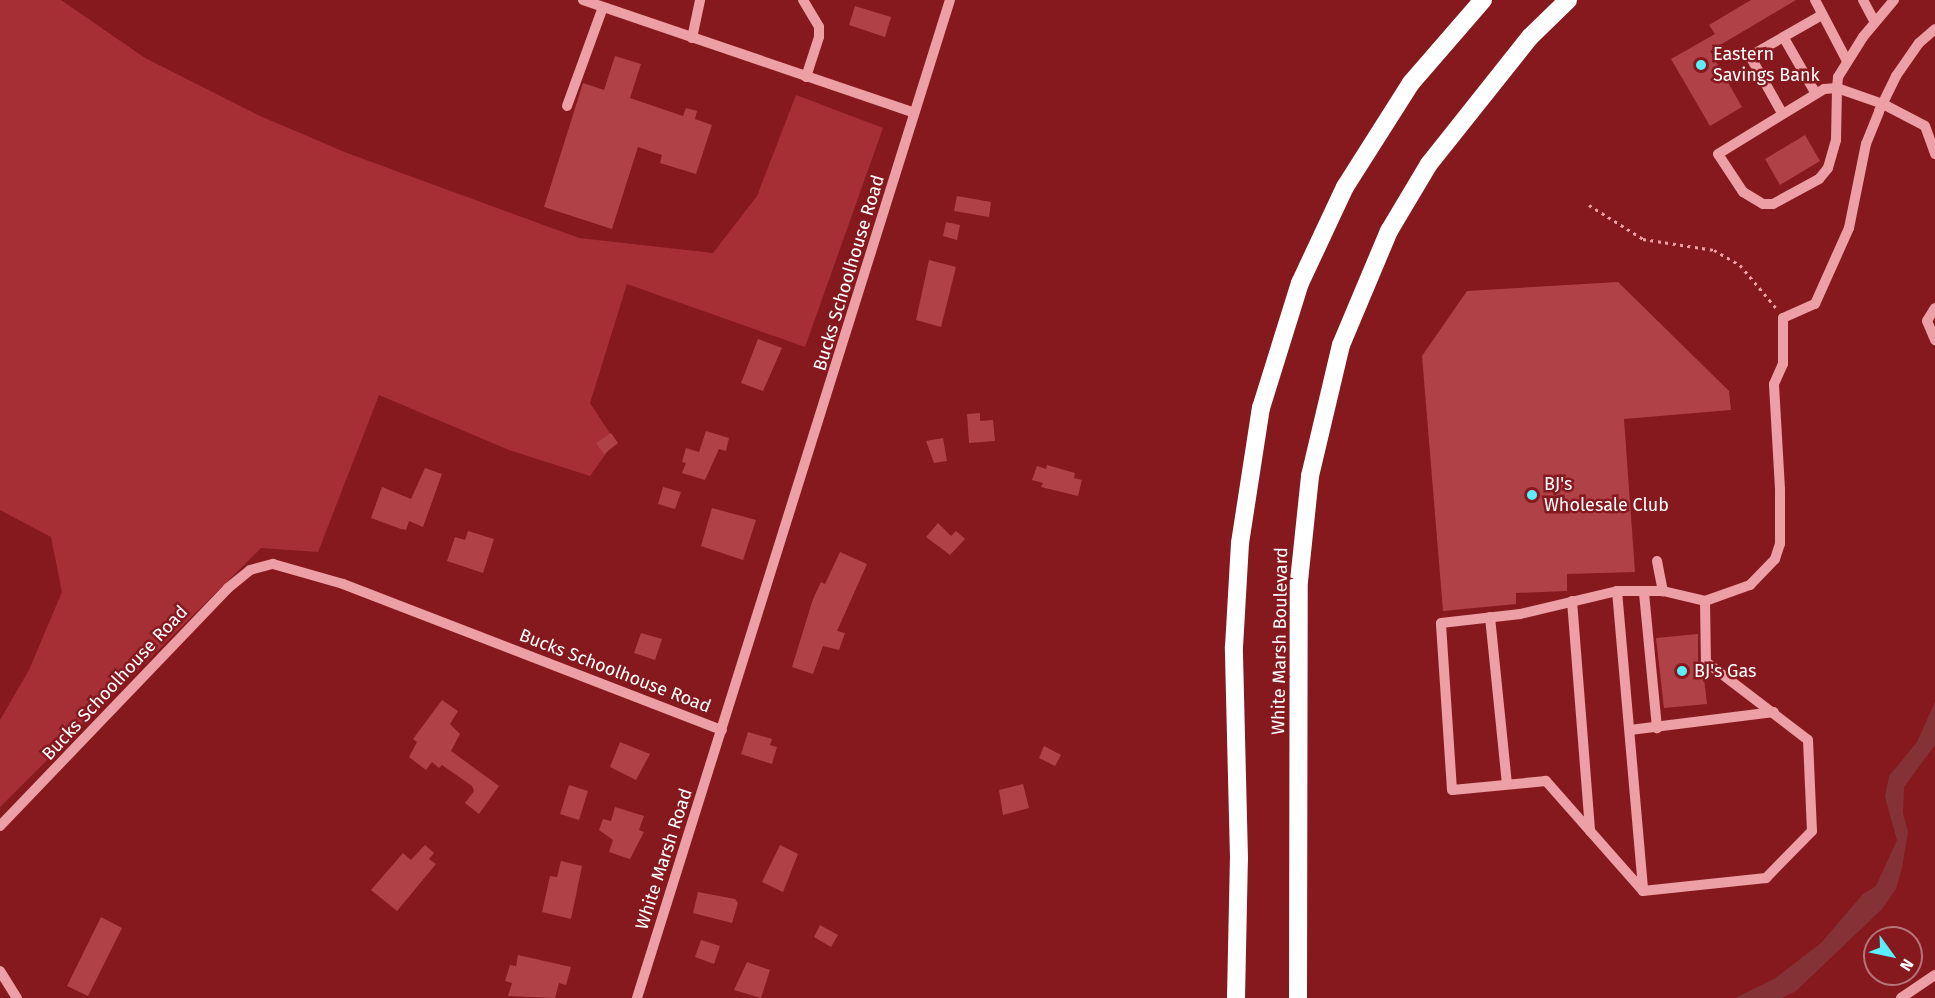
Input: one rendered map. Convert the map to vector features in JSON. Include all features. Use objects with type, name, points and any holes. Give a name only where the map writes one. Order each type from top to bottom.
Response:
[{"type":"highway","points":[[1236,998],[1239,860],[1234,647],[1240,543],[1261,408],[1300,284],[1345,187],[1411,83],[1483,0]]},
{"type":"highway","name":"White Marsh Boulevard","points":[[1298,998],[1299,581],[1310,476],[1341,345],[1389,231],[1429,164],[1523,46],[1568,0]]},
{"type":"street","points":[[583,0],[914,113]]},
{"type":"street","points":[[692,38],[700,0]]},
{"type":"street","points":[[803,0],[819,27],[819,37],[806,78]]},
{"type":"street","name":"Bucks Schoolhouse Road","points":[[0,826],[238,578],[273,564],[343,584],[722,729],[950,0]]},
{"type":"street","points":[[1815,0],[1847,62]]},
{"type":"street","points":[[1863,0],[1874,21]]},
{"type":"street","points":[[1894,0],[1874,21],[1847,62],[1837,88],[1836,140],[1828,168],[1800,189],[1773,204],[1763,204],[1743,192],[1718,154],[1816,94],[1837,88],[1883,104],[1925,126],[1935,154]]},
{"type":"street","points":[[567,106],[603,7]]},
{"type":"street","points":[[1782,113],[1750,56],[1822,15]]},
{"type":"street","points":[[1643,891],[1546,781],[1452,790],[1441,623],[1490,617],[1617,591],[1644,593],[1663,591],[1705,601],[1750,585],[1775,559],[1780,544],[1780,489],[1773,412],[1774,384],[1783,364],[1784,318],[1815,304],[1849,228],[1866,144],[1883,104],[1919,43],[1935,29]]},
{"type":"street","points":[[1784,38],[1816,94]]},
{"type":"street","points":[[1935,308],[1927,321],[1935,340]]},
{"type":"street","points":[[1657,561],[1663,591]]},
{"type":"street","points":[[1617,591],[1643,891]]},
{"type":"street","points":[[1644,593],[1657,728]]},
{"type":"street","points":[[1572,601],[1590,831]]},
{"type":"street","points":[[1643,891],[1767,878],[1812,831],[1808,740],[1706,662],[1705,601]]},
{"type":"street","points":[[1490,617],[1507,784]]},
{"type":"street","points":[[1630,730],[1774,712]]},
{"type":"street","name":"White Marsh Road","points":[[637,998],[722,729]]},
{"type":"street","points":[[0,971],[17,998]]},
{"type":"street","points":[[1901,998],[1935,975]]},
{"type":"path","points":[[1589,205],[1643,239],[1714,250],[1740,265],[1784,318]]},
{"type":"shaded area","points":[[0,0],[61,0],[145,58],[260,116],[347,153],[579,238],[713,253],[757,196],[796,95],[883,128],[805,347],[627,284],[590,403],[615,441],[590,476],[509,450],[379,395],[318,552],[261,548],[0,807],[0,720],[29,670],[62,592],[51,537],[0,510]]},
{"type":"shaded area","points":[[1935,702],[1935,745],[1904,787],[1903,813],[1908,832],[1902,868],[1896,889],[1882,909],[1796,991],[1782,998],[1735,998],[1774,979],[1821,943],[1863,894],[1876,886],[1897,840],[1885,797],[1889,776],[1917,742]]},
{"type":"building","points":[[1751,0],[1796,0],[1710,51],[1742,107],[1710,126],[1671,59],[1715,34],[1709,25]]},
{"type":"building","points":[[855,6],[891,17],[885,37],[849,25]]},
{"type":"building","points":[[615,56],[641,64],[630,98],[683,116],[686,108],[697,111],[695,119],[712,125],[696,174],[660,163],[662,155],[638,147],[612,229],[544,207],[583,83],[604,90]]},
{"type":"building","points":[[1805,135],[1820,161],[1780,185],[1765,159]]},
{"type":"building","points":[[957,196],[991,202],[989,217],[954,211]]},
{"type":"building","points":[[946,222],[960,225],[957,240],[943,236]]},
{"type":"building","points":[[929,260],[956,267],[941,327],[916,320]]},
{"type":"building","name":"BJ's Wholesale Club","points":[[1618,282],[1729,391],[1731,410],[1624,419],[1635,572],[1567,574],[1567,591],[1516,593],[1516,604],[1443,611],[1422,356],[1467,291]]},
{"type":"building","points":[[758,339],[782,348],[763,391],[741,383]]},
{"type":"building","points":[[980,413],[980,421],[993,420],[995,441],[969,443],[967,414]]},
{"type":"building","points":[[706,431],[729,438],[726,451],[719,449],[705,480],[682,473],[686,463],[682,462],[686,448],[699,452]]},
{"type":"building","points":[[611,433],[618,443],[604,454],[596,443]]},
{"type":"building","points":[[943,438],[947,461],[934,463],[926,441]]},
{"type":"building","points":[[1047,465],[1075,473],[1074,478],[1082,480],[1078,496],[1041,487],[1043,483],[1032,480],[1037,466],[1046,469]]},
{"type":"building","points":[[425,468],[442,474],[423,527],[409,521],[406,530],[371,518],[382,487],[411,499]]},
{"type":"building","points":[[663,487],[681,492],[675,509],[658,504]]},
{"type":"building","points":[[712,508],[756,520],[743,560],[701,546]]},
{"type":"building","points":[[938,523],[951,536],[956,531],[965,539],[950,555],[926,537]]},
{"type":"building","points":[[468,531],[494,539],[483,573],[447,561],[455,537],[465,540]]},
{"type":"building","points":[[840,552],[867,564],[837,631],[845,633],[839,650],[823,646],[813,674],[792,667],[813,599],[821,582],[825,584]]},
{"type":"building","points":[[641,633],[662,639],[655,660],[634,653]]},
{"type":"building","name":"BJ's Gas","points":[[1698,634],[1698,662],[1703,669],[1707,704],[1664,708],[1656,638]]},
{"type":"building","points":[[442,700],[458,711],[450,724],[460,734],[451,751],[499,786],[479,814],[465,803],[474,791],[472,786],[442,765],[439,768],[432,762],[426,770],[409,757],[417,742],[413,739]]},
{"type":"building","points":[[748,732],[772,739],[770,745],[777,747],[772,764],[741,754]]},
{"type":"building","points":[[620,742],[650,754],[636,780],[610,767]]},
{"type":"building","points":[[1044,746],[1061,755],[1055,766],[1039,758]]},
{"type":"building","points":[[1023,784],[1029,808],[1003,815],[999,790]]},
{"type":"building","points":[[569,785],[588,791],[579,820],[560,814]]},
{"type":"building","points":[[615,807],[644,816],[639,830],[644,832],[630,859],[609,852],[613,840],[599,830],[603,819],[611,821]]},
{"type":"building","points":[[425,845],[434,853],[429,859],[436,864],[397,911],[371,890],[403,853],[411,860]]},
{"type":"building","points":[[780,845],[798,854],[783,892],[762,882]]},
{"type":"building","points":[[561,861],[582,866],[571,919],[542,912],[550,876],[557,877]]},
{"type":"building","points":[[698,892],[735,899],[738,903],[732,923],[693,913]]},
{"type":"building","points":[[101,917],[122,928],[88,996],[67,986]]},
{"type":"building","points":[[820,925],[838,935],[831,947],[814,937]]},
{"type":"building","points":[[701,940],[720,946],[714,964],[695,957]]},
{"type":"building","points":[[518,955],[571,967],[566,985],[559,983],[555,998],[508,996],[512,983],[505,981],[510,965],[516,966]]},
{"type":"building","points":[[747,962],[770,970],[761,998],[734,990]]},
{"type":"place","name":"Eastern Savings Bank","points":[[1701,65]]},
{"type":"place","name":"BJ's Wholesale Club","points":[[1532,495]]},
{"type":"place","name":"BJ's Gas","points":[[1682,671]]}]
